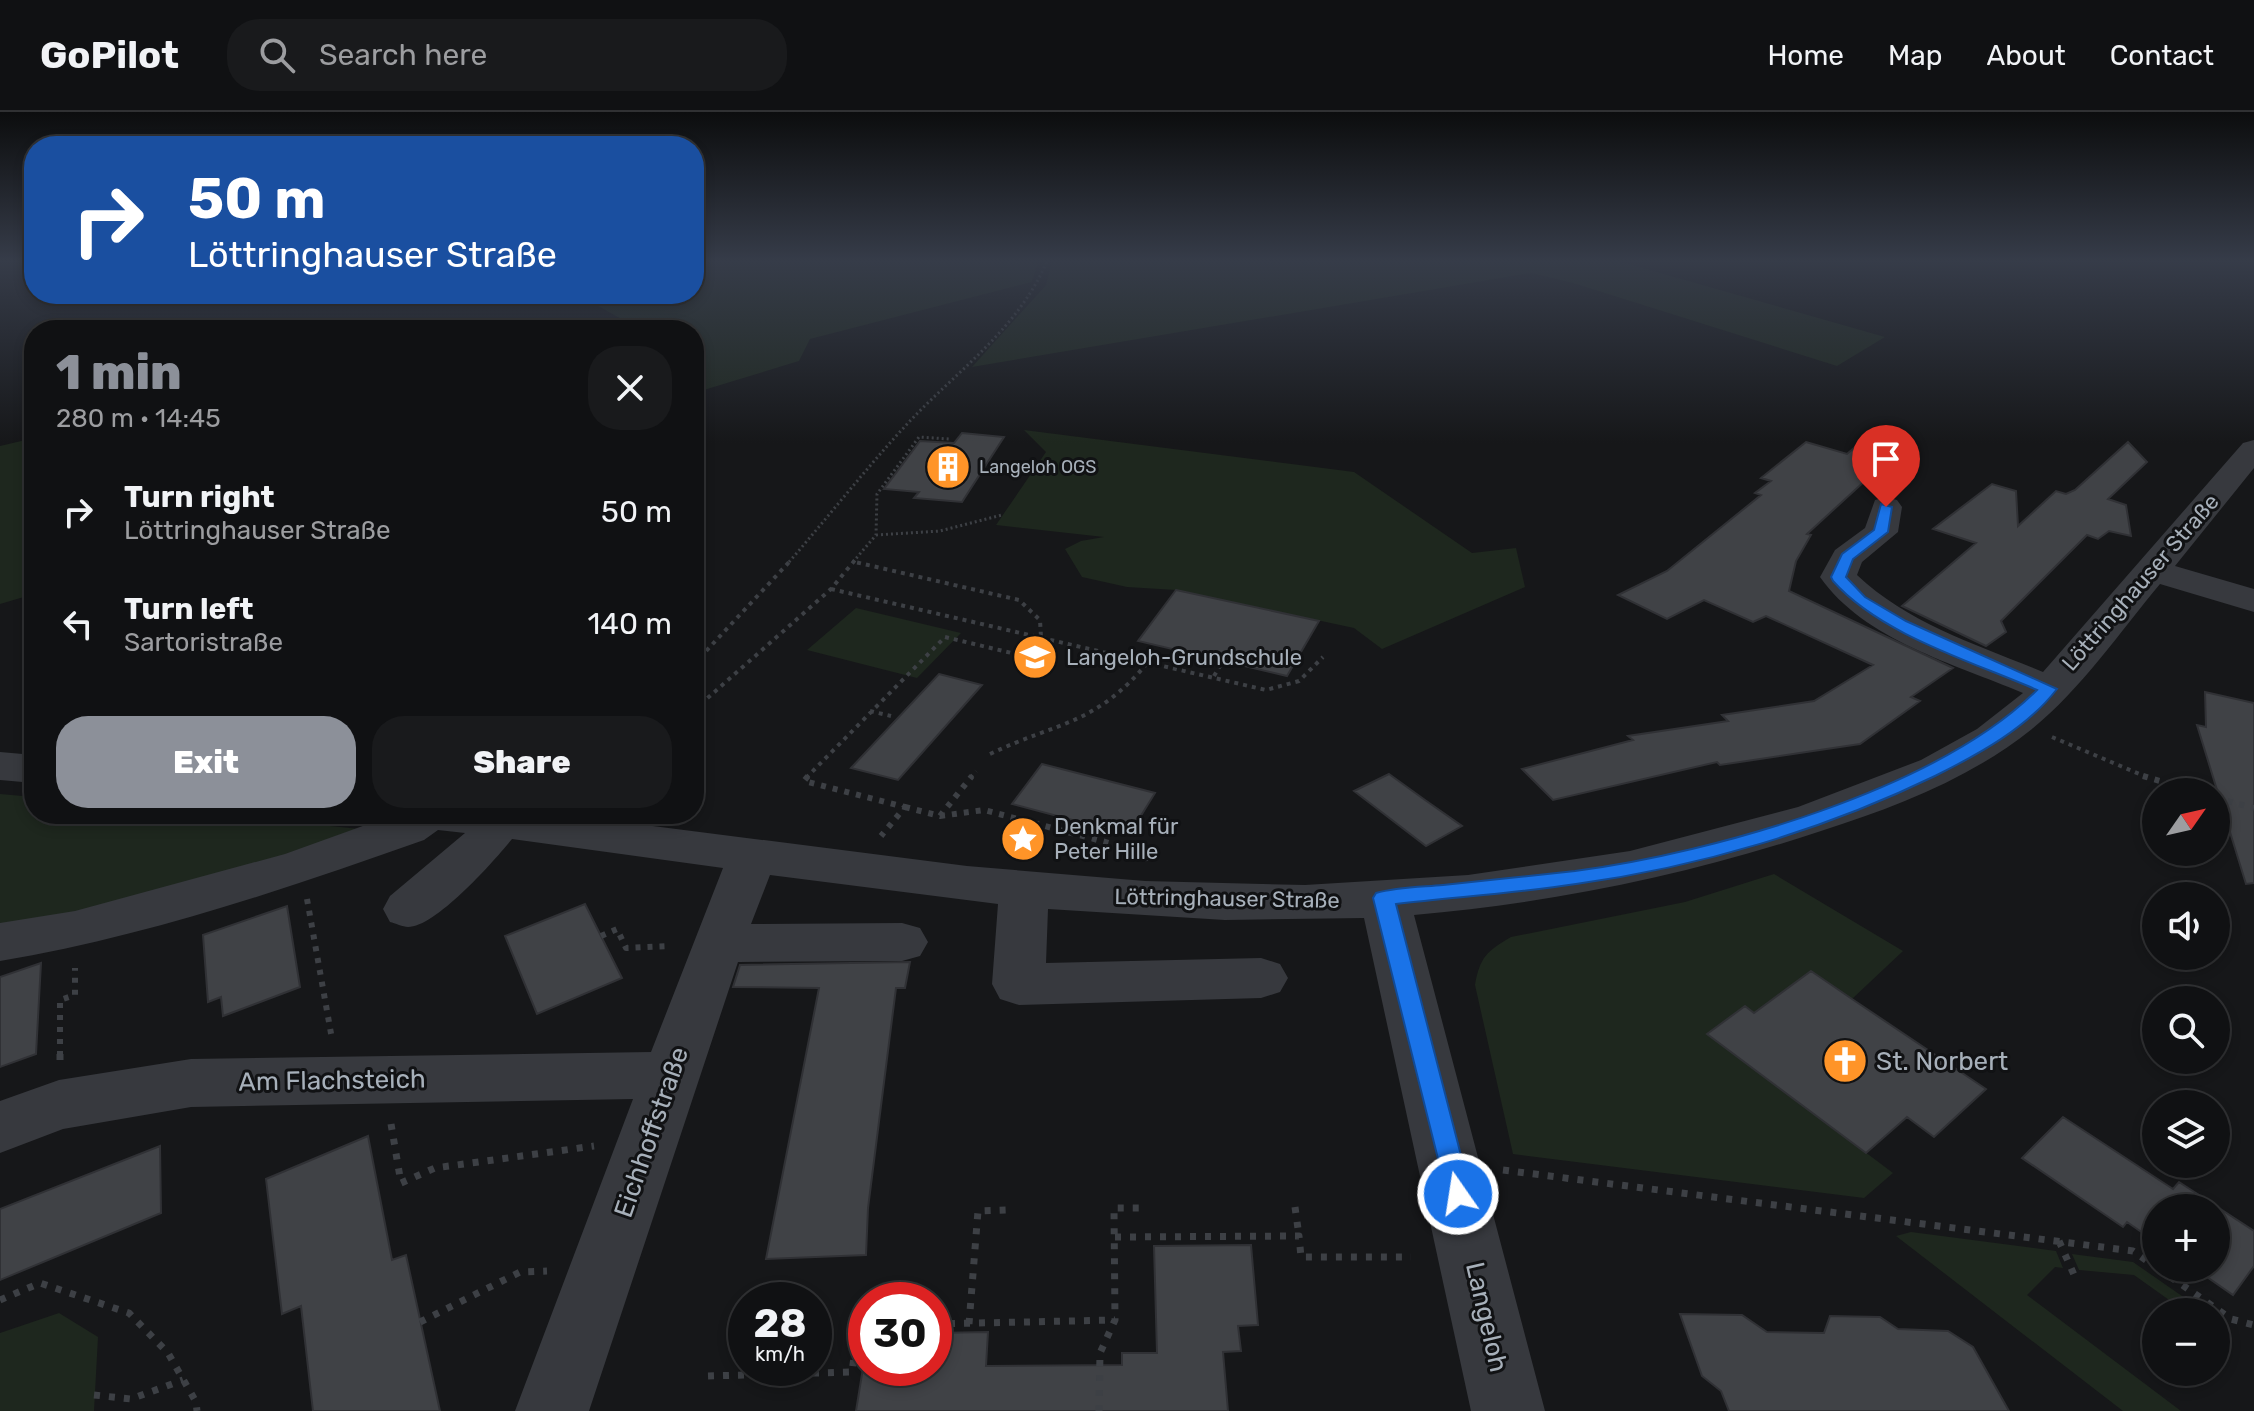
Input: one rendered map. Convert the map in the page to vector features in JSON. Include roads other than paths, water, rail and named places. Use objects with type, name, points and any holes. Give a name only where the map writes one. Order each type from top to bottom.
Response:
[{"type":"street","name":"Löttringhauser Straße","points":[[516,824],[1025,890],[1151,900],[1384,898],[1578,877],[1722,848],[1870,800],[1951,761],[2017,720],[2048,689],[2254,449]]},
{"type":"street","points":[[1886,507],[1881,532],[1847,557],[1838,577],[1859,601],[1900,624],[2048,689]]},
{"type":"street","points":[[2152,570],[2254,601]]},
{"type":"street","points":[[0,766],[24,768]]},
{"type":"street","points":[[0,942],[75,930],[300,866],[415,824]]},
{"type":"street","points":[[408,909],[474,853],[499,824]]},
{"type":"street","name":"Eichhoffstraße","points":[[552,1411],[670,1075],[697,944],[753,855]]},
{"type":"street","points":[[1025,890],[1020,925],[1019,984],[1261,978]]},
{"type":"street","name":"Langeloh","points":[[1384,898],[1415,1013],[1508,1411]]},
{"type":"street","points":[[697,944],[902,942]]},
{"type":"street","name":"Am Flachsteich","points":[[0,1127],[59,1105],[191,1083],[670,1075]]},
{"type":"place","name":"Langeloh OGS","points":[[948,467]]},
{"type":"place","name":"Langeloh-Grundschule","points":[[1035,657]]},
{"type":"place","name":"Denkmal für Peter Hille","points":[[1023,839]]},
{"type":"place","name":"St. Norbert","points":[[1845,1061]]}]
